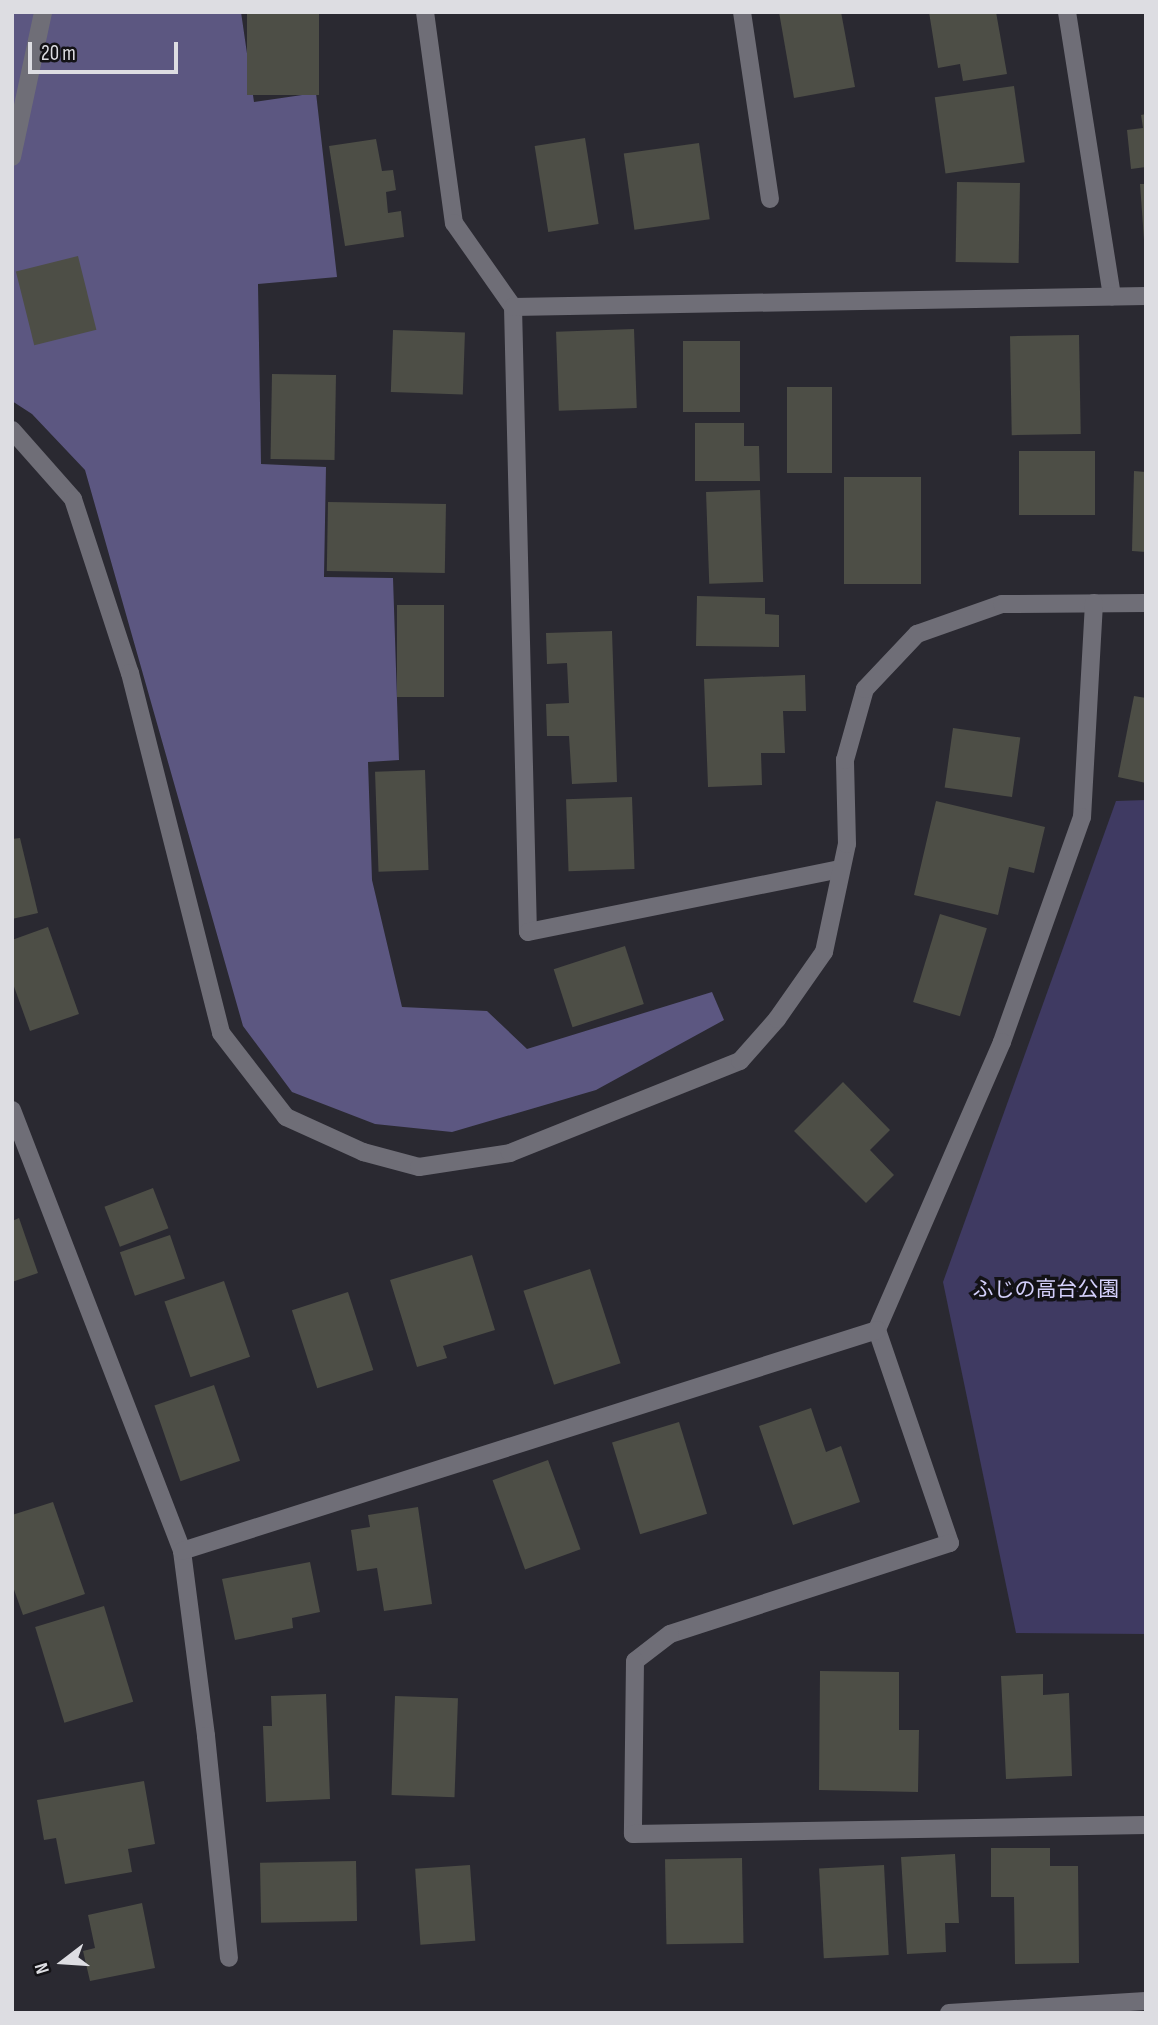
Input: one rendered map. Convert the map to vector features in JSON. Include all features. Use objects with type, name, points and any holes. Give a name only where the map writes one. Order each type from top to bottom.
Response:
[{"type":"street","points":[[12,157],[43,12]]},
{"type":"street","points":[[425,12],[454,223],[513,307],[528,932],[841,869]]},
{"type":"street","points":[[742,12],[770,199]]},
{"type":"street","points":[[1067,12],[1112,296]]},
{"type":"street","points":[[513,307],[1146,296]]},
{"type":"street","points":[[12,430],[73,499],[130,673],[221,1033],[286,1117],[363,1152],[419,1167],[510,1153],[740,1061],[777,1019],[824,952],[847,844],[845,760],[865,689],[917,634],[1002,604],[1146,603]]},
{"type":"street","points":[[1094,603],[1082,817],[1002,1042],[877,1330],[950,1543],[670,1634],[635,1661],[632,1835],[1146,1825]]},
{"type":"street","points":[[12,1110],[182,1551],[206,1736],[229,1958]]},
{"type":"street","points":[[182,1551],[877,1330]]},
{"type":"street","points":[[949,2013],[1146,2001]]},
{"type":"green space","name":"ふじの高台公園","points":[[1146,800],[1146,1634],[1016,1633],[943,1282],[1116,801]]},
{"type":"shaded area","points":[[12,12],[241,12],[254,102],[316,93],[337,277],[258,284],[261,464],[326,467],[324,577],[393,578],[399,760],[368,762],[372,880],[402,1007],[487,1011],[527,1049],[712,992],[724,1020],[596,1090],[452,1132],[375,1124],[292,1092],[243,1026],[85,470],[32,414],[12,401]]},
{"type":"building","points":[[247,12],[319,12],[319,95],[247,95]]},
{"type":"building","points":[[779,12],[841,12],[855,87],[794,98]]},
{"type":"building","points":[[929,12],[996,12],[1007,74],[963,81],[960,64],[938,68]]},
{"type":"building","points":[[1014,86],[1025,162],[945,173],[935,97]]},
{"type":"building","points":[[1146,114],[1146,167],[1131,169],[1127,130],[1143,128],[1141,115]]},
{"type":"building","points":[[585,138],[599,224],[548,232],[535,146]]},
{"type":"building","points":[[376,139],[382,171],[393,170],[396,190],[386,192],[388,213],[401,211],[404,237],[345,246],[329,146]]},
{"type":"building","points":[[699,143],[710,219],[634,230],[624,154]]},
{"type":"building","points":[[957,182],[1020,183],[1019,263],[956,262]]},
{"type":"building","points":[[1140,184],[1146,184],[1146,240],[1144,240]]},
{"type":"building","points":[[78,256],[96,330],[34,345],[16,271]]},
{"type":"building","points":[[634,329],[637,408],[559,411],[556,332]]},
{"type":"building","points":[[393,330],[465,333],[463,394],[391,392]]},
{"type":"building","points":[[1079,335],[1081,434],[1012,435],[1010,336]]},
{"type":"building","points":[[683,341],[740,341],[740,412],[683,412]]},
{"type":"building","points":[[272,374],[336,375],[335,460],[271,459]]},
{"type":"building","points":[[787,387],[832,387],[832,473],[787,473]]},
{"type":"building","points":[[695,423],[744,423],[744,446],[759,446],[760,481],[695,481]]},
{"type":"building","points":[[1019,451],[1095,451],[1095,515],[1019,515]]},
{"type":"building","points":[[1134,471],[1146,472],[1146,552],[1132,551]]},
{"type":"building","points":[[844,477],[921,477],[921,584],[844,584]]},
{"type":"building","points":[[760,490],[763,582],[709,584],[706,492]]},
{"type":"building","points":[[328,502],[446,504],[445,573],[327,571]]},
{"type":"building","points":[[697,596],[765,598],[765,614],[779,615],[779,647],[696,646]]},
{"type":"building","points":[[397,605],[444,605],[444,697],[397,697]]},
{"type":"building","points":[[612,631],[617,782],[572,784],[569,736],[547,736],[546,704],[569,703],[567,663],[547,664],[546,633]]},
{"type":"building","points":[[805,675],[806,711],[783,711],[785,753],[761,753],[762,785],[708,787],[704,679]]},
{"type":"building","points":[[1134,696],[1146,698],[1146,783],[1118,777]]},
{"type":"building","points":[[953,728],[1020,737],[1012,797],[945,787]]},
{"type":"building","points":[[425,770],[428,870],[379,872],[375,772]]},
{"type":"building","points":[[632,797],[635,869],[569,871],[566,799]]},
{"type":"building","points":[[936,801],[1045,827],[1034,873],[1009,867],[998,915],[914,895]]},
{"type":"building","points":[[20,838],[38,913],[12,919],[12,839]]},
{"type":"building","points":[[940,914],[987,928],[960,1016],[913,1002]]},
{"type":"building","points":[[48,927],[79,1014],[30,1031],[12,981],[12,940]]},
{"type":"building","points":[[625,946],[644,1004],[573,1027],[554,969]]},
{"type":"building","points":[[843,1082],[890,1130],[870,1150],[894,1175],[866,1203],[794,1131]]},
{"type":"building","points":[[153,1188],[168,1228],[120,1247],[104,1207]]},
{"type":"building","points":[[19,1218],[38,1273],[12,1282],[12,1221]]},
{"type":"building","points":[[170,1235],[185,1278],[135,1296],[120,1252]]},
{"type":"building","points":[[472,1255],[495,1330],[443,1346],[447,1358],[417,1367],[390,1280]]},
{"type":"building","points":[[590,1269],[621,1363],[554,1385],[523,1291]]},
{"type":"building","points":[[224,1281],[250,1357],[190,1377],[164,1302]]},
{"type":"building","points":[[348,1292],[373,1370],[317,1388],[292,1310]]},
{"type":"building","points":[[214,1385],[240,1461],[180,1481],[154,1406]]},
{"type":"building","points":[[811,1408],[826,1452],[841,1446],[860,1502],[793,1525],[759,1426]]},
{"type":"building","points":[[679,1422],[707,1514],[640,1534],[612,1442]]},
{"type":"building","points":[[548,1460],[580,1549],[525,1569],[493,1480]]},
{"type":"building","points":[[53,1502],[85,1594],[23,1615],[12,1584],[12,1515]]},
{"type":"building","points":[[418,1507],[432,1604],[384,1611],[377,1568],[357,1571],[351,1530],[370,1527],[368,1515]]},
{"type":"building","points":[[310,1562],[320,1612],[292,1618],[293,1628],[235,1640],[222,1579]]},
{"type":"building","points":[[104,1606],[133,1702],[64,1723],[35,1627]]},
{"type":"building","points":[[820,1671],[899,1672],[899,1730],[919,1730],[918,1792],[819,1790]]},
{"type":"building","points":[[1043,1674],[1043,1695],[1069,1693],[1072,1776],[1006,1779],[1001,1676]]},
{"type":"building","points":[[326,1694],[330,1799],[266,1802],[263,1726],[272,1726],[271,1696]]},
{"type":"building","points":[[395,1696],[458,1698],[455,1797],[392,1795]]},
{"type":"building","points":[[144,1781],[155,1844],[128,1849],[132,1872],[65,1884],[56,1838],[44,1840],[37,1800]]},
{"type":"building","points":[[991,1848],[1050,1848],[1050,1866],[1078,1866],[1079,1963],[1015,1964],[1014,1897],[991,1897]]},
{"type":"building","points":[[955,1854],[959,1923],[945,1923],[946,1952],[907,1954],[901,1857]]},
{"type":"building","points":[[742,1858],[743,1943],[666,1944],[665,1859]]},
{"type":"building","points":[[356,1861],[357,1921],[261,1923],[260,1863]]},
{"type":"building","points":[[470,1865],[475,1941],[420,1945],[415,1869]]},
{"type":"building","points":[[884,1865],[889,1955],[824,1958],[819,1868]]},
{"type":"building","points":[[142,1903],[155,1968],[90,1981],[83,1951],[95,1948],[88,1915]]}]
